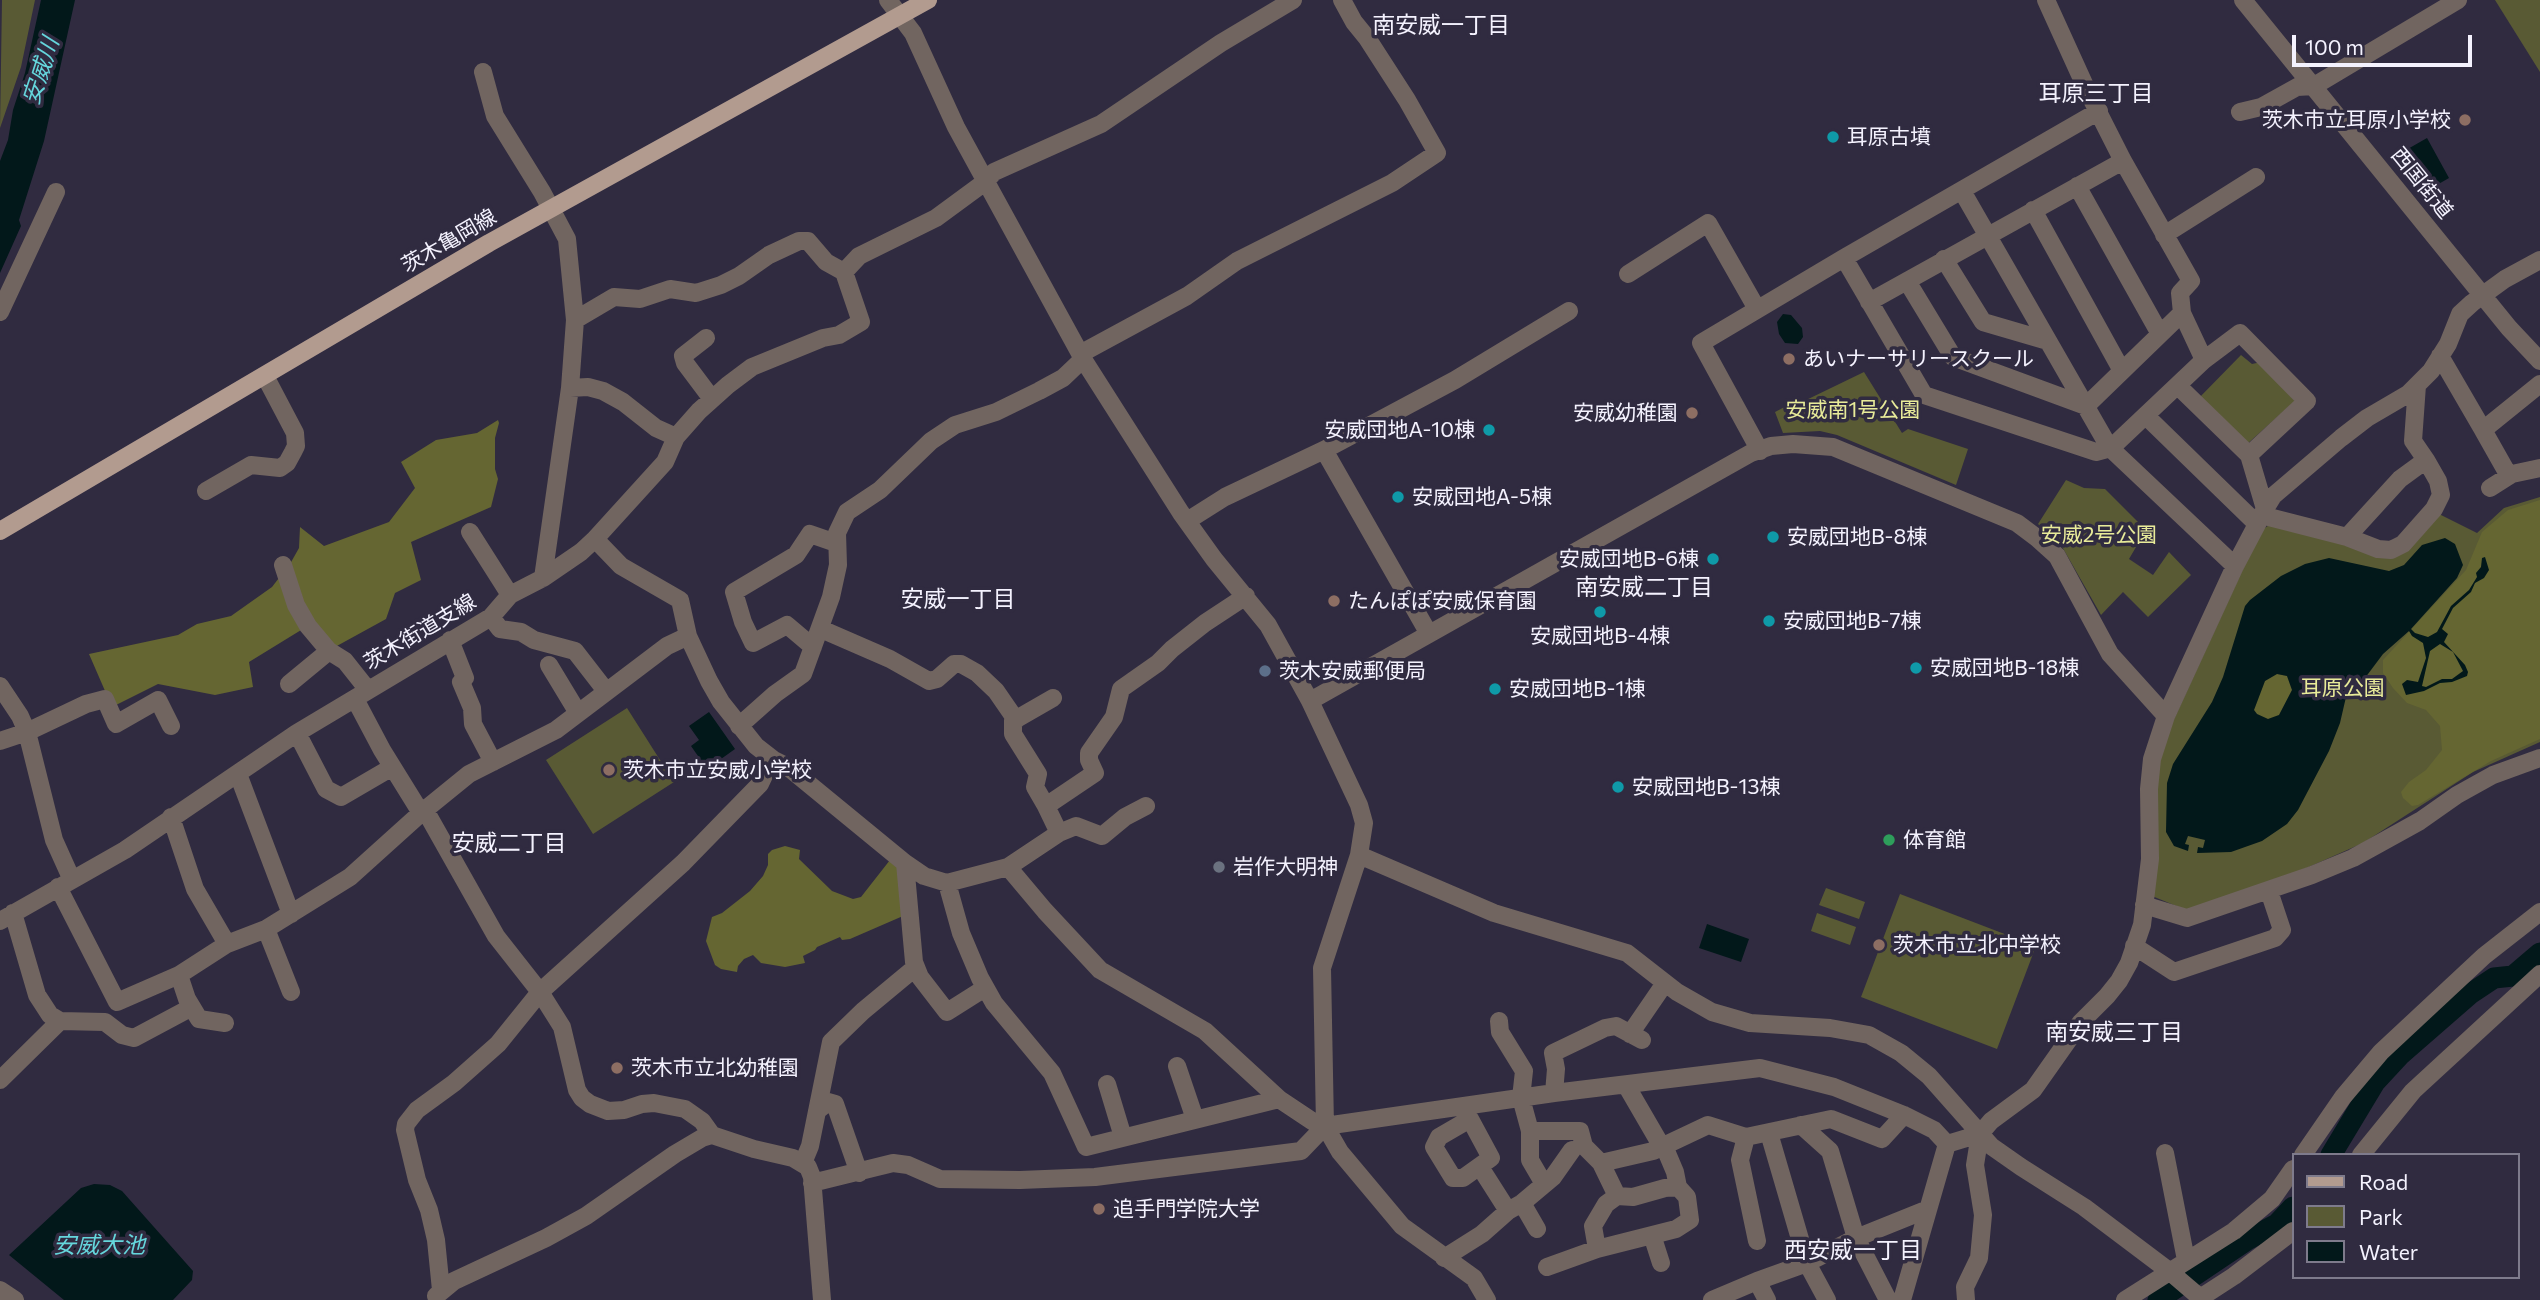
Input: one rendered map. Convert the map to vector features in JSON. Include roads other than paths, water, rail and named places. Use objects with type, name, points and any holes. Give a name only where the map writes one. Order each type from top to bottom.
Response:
[{"type":"main road","name":"茨木亀岡線","points":[[0,530],[551,208],[928,0]]},
{"type":"street","points":[[888,0],[913,33],[956,127],[1082,356],[1187,521],[1268,625],[1310,701],[1359,805],[1364,823],[1359,855],[1322,968],[1325,1126],[1340,1153],[1402,1226],[1474,1278],[1488,1300]]},
{"type":"street","points":[[575,320],[614,298],[640,299],[670,289],[696,293],[721,285],[769,255],[799,241],[808,241],[826,262],[844,272],[859,256],[936,218],[985,182],[994,172],[1101,124],[1221,43],[1293,0]]},
{"type":"street","points":[[739,726],[775,694],[803,674],[821,629],[838,565],[836,543],[839,525],[847,512],[880,490],[931,441],[955,425],[996,412],[1063,378],[1082,356],[1186,296],[1237,261],[1391,183],[1437,153],[1407,100],[1342,0]]},
{"type":"street","points":[[2046,0],[2086,88],[2123,160],[2191,281],[2180,293],[2182,313],[2204,359]]},
{"type":"street","name":"西国街道","points":[[2243,0],[2509,328],[2540,360]]},
{"type":"street","points":[[2240,112],[2261,107],[2297,87],[2314,86],[2458,0]]},
{"type":"street","points":[[484,72],[495,116],[567,239],[575,320],[569,388],[543,578]]},
{"type":"street","points":[[1760,451],[1701,343],[2099,111]]},
{"type":"street","points":[[1869,302],[2123,160]]},
{"type":"street","points":[[2164,235],[2256,177]]},
{"type":"street","points":[[2077,186],[2160,334]]},
{"type":"street","points":[[1962,191],[2111,448],[2235,566]]},
{"type":"street","points":[[0,312],[56,192]]},
{"type":"street","points":[[2033,210],[2122,371]]},
{"type":"street","points":[[1628,274],[1708,223],[1757,309]]},
{"type":"street","points":[[1843,258],[1924,395],[2096,452],[2111,448],[2147,417],[2204,359],[2240,333],[2306,401],[2249,455]]},
{"type":"street","points":[[1944,260],[1983,322],[2048,341]]},
{"type":"street","points":[[1966,1300],[1965,1287],[1979,1258],[1983,1215],[1975,1165],[1980,1135],[1991,1121],[2033,1090],[2081,1022],[2119,981],[2142,925],[2150,859],[2149,789],[2152,759],[2166,716],[2261,516],[2273,496],[2341,438],[2367,418],[2408,394],[2431,371],[2448,344],[2460,314],[2505,279],[2540,260]]},
{"type":"street","name":"茨木街道支線","points":[[6,917],[125,850],[297,733],[491,617],[510,595],[543,578],[581,552],[665,461],[676,437],[712,399],[752,367],[839,334],[861,322],[844,272]]},
{"type":"street","points":[[1907,281],[1953,357],[2086,406]]},
{"type":"street","points":[[1187,521],[1225,497],[1324,450],[1455,380],[1569,311]]},
{"type":"street","points":[[2086,406],[2182,313]]},
{"type":"street","points":[[706,338],[683,356],[685,363],[712,399]]},
{"type":"street","points":[[2440,356],[2509,476]]},
{"type":"street","points":[[206,491],[251,465],[280,468],[287,463],[296,446],[295,433],[265,376]]},
{"type":"street","points":[[2483,430],[2540,384]]},
{"type":"street","points":[[2147,417],[2261,516],[2347,537],[2378,549],[2391,550],[2403,544],[2434,509],[2441,495],[2438,481],[2413,441],[2417,385]]},
{"type":"street","points":[[2178,386],[2249,455],[2261,516]]},
{"type":"street","points":[[569,388],[588,387],[603,391],[623,402],[656,428],[676,437]]},
{"type":"street","points":[[1310,701],[1751,453],[1771,446],[1793,443],[1833,447],[2017,523],[2057,556],[2110,654],[2166,716]]},
{"type":"street","points":[[1324,450],[1429,634]]},
{"type":"street","points":[[2347,537],[2400,479],[2427,460]]},
{"type":"street","points":[[2490,488],[2509,476],[2540,468]]},
{"type":"street","points":[[470,532],[510,595]]},
{"type":"street","points":[[813,647],[787,625],[753,643],[734,592],[796,555],[810,534],[836,543]]},
{"type":"street","points":[[595,539],[621,566],[680,600],[688,636],[721,702],[755,746],[788,767],[924,876],[947,883],[1008,867],[1059,833],[1076,826],[1102,836],[1125,817],[1146,806]]},
{"type":"street","points":[[283,565],[296,605],[308,626],[329,651],[345,661],[382,750],[423,811],[496,936],[540,992],[562,1027],[565,1051],[582,1098],[608,1111],[654,1103],[685,1109],[702,1121],[712,1135]]},
{"type":"street","points":[[1046,806],[1095,773],[1089,760],[1089,752],[1114,717],[1121,689],[1158,663],[1205,623],[1246,596]]},
{"type":"street","points":[[491,617],[500,629],[522,632],[534,640],[575,651],[607,691]]},
{"type":"street","points":[[821,629],[890,659],[929,681],[937,679],[954,664],[961,664],[996,691],[1016,720]]},
{"type":"street","points":[[0,686],[27,732],[65,883],[117,1002],[179,975],[227,944],[266,929],[350,877],[423,811],[469,774],[556,730],[667,646],[688,636]]},
{"type":"street","points":[[450,640],[465,678],[461,682],[472,708],[473,724],[494,762]]},
{"type":"street","points":[[289,684],[329,651]]},
{"type":"street","points":[[549,665],[578,713]]},
{"type":"street","points":[[0,741],[27,732],[81,698],[105,699],[116,724],[158,700],[171,726]]},
{"type":"street","points":[[1053,698],[1013,722],[1013,734],[1038,774],[1035,787],[1059,833]]},
{"type":"street","points":[[297,733],[326,789],[341,797],[389,769]]},
{"type":"street","points":[[2144,905],[2187,918],[2269,891],[2353,858],[2420,821],[2493,775],[2540,758]]},
{"type":"street","points":[[437,1295],[434,1230],[417,1180],[405,1130],[406,1124],[416,1110],[454,1083],[498,1044],[540,992],[683,863],[760,784],[768,766],[774,760]]},
{"type":"street","points":[[238,774],[291,914]]},
{"type":"street","points":[[171,817],[195,889],[227,944]]},
{"type":"street","points":[[1359,855],[1494,913],[1627,953],[1665,983],[1712,1012],[1750,1023],[1830,1028],[1870,1035],[1901,1052],[1929,1076],[1980,1135],[2169,1271],[2199,1298],[2234,1276],[2292,1232]]},
{"type":"street","points":[[905,863],[916,967],[920,977],[947,1013],[985,988]]},
{"type":"street","points":[[1008,867],[1100,970],[1205,1031],[1279,1099],[1312,1121],[1325,1126],[1554,1093],[1760,1069],[1835,1087],[1934,1130],[1947,1144]]},
{"type":"street","points":[[947,883],[961,933],[985,988],[994,1003],[1052,1073],[1086,1147],[1279,1099]]},
{"type":"street","points":[[2134,947],[2174,972],[2275,938],[2282,930],[2269,891]]},
{"type":"street","points":[[2304,1153],[2343,1097],[2381,1052],[2484,956],[2540,912]]},
{"type":"street","points":[[6,917],[37,995],[50,1015],[60,1021],[105,1022],[122,1035],[134,1038],[192,1007]]},
{"type":"street","points":[[266,929],[291,992]]},
{"type":"street","points":[[803,1163],[810,1146],[831,1042],[916,967]]},
{"type":"street","points":[[2363,1153],[2413,1091],[2540,974]]},
{"type":"street","points":[[179,975],[199,1018],[225,1023]]},
{"type":"street","points":[[1554,1093],[1556,1069],[1553,1053],[1605,1028],[1616,1026],[1636,1037],[1665,983]]},
{"type":"street","points":[[0,1080],[60,1021]]},
{"type":"street","points":[[1499,1021],[1500,1032],[1524,1071],[1521,1098],[1530,1131],[1530,1160],[1544,1184]]},
{"type":"street","points":[[1177,1066],[1195,1119]]},
{"type":"street","points":[[1107,1084],[1123,1138]]},
{"type":"street","points":[[1548,1267],[1597,1249],[1676,1229],[1690,1220],[1687,1197],[1678,1187],[1675,1172],[1663,1147],[1626,1085]]},
{"type":"street","points":[[817,1111],[828,1102],[835,1104],[859,1172]]},
{"type":"street","points":[[1601,1163],[1653,1152],[1708,1125],[1746,1137],[1831,1119],[1882,1139],[1903,1115]]},
{"type":"street","points":[[1801,1125],[1829,1151],[1856,1238],[1888,1300]]},
{"type":"street","points":[[812,1183],[897,1163],[940,1179],[1095,1177],[1301,1151],[1325,1126]]},
{"type":"street","points":[[1530,1131],[1580,1130],[1584,1146],[1601,1163],[1617,1196]]},
{"type":"street","points":[[1769,1133],[1807,1263],[1827,1300]]},
{"type":"street","points":[[437,1295],[454,1281],[534,1244],[586,1216],[675,1154],[712,1135],[793,1158],[803,1163],[811,1172],[822,1300]]},
{"type":"street","points":[[1947,1144],[1980,1135]]},
{"type":"street","points":[[1746,1137],[1740,1160],[1757,1241]]},
{"type":"street","points":[[1902,1300],[1947,1144]]},
{"type":"street","points":[[1444,1258],[1482,1234],[1553,1177],[1573,1150]]},
{"type":"street","points":[[2165,1153],[2186,1260]]},
{"type":"street","points":[[1480,1167],[1537,1229]]},
{"type":"street","points":[[2125,1300],[2234,1231],[2272,1199],[2292,1170]]},
{"type":"street","points":[[1597,1249],[1593,1226],[1606,1204],[1617,1196],[1633,1197],[1678,1187]]},
{"type":"street","points":[[1712,1300],[1756,1280],[1807,1263],[1856,1238],[1928,1209]]},
{"type":"street","points":[[1652,1235],[1661,1263]]},
{"type":"street","points":[[1756,1280],[1767,1300]]},
{"type":"street","points":[[0,1290],[15,1300]]},
{"type":"water","name":"安威川","points":[[41,0],[75,0],[44,141],[19,220],[21,226],[0,273],[0,161],[8,140]]},
{"type":"water","points":[[2427,138],[2449,178],[2428,190],[2406,150]]},
{"type":"water","points":[[1783,314],[1791,315],[1802,328],[1803,337],[1798,344],[1785,343],[1779,334],[1777,322]]},
{"type":"water","points":[[2445,538],[2455,544],[2463,565],[2457,578],[2411,629],[2428,637],[2437,632],[2451,606],[2469,590],[2477,577],[2482,558],[2485,557],[2489,570],[2453,608],[2442,629],[2448,634],[2444,642],[2465,665],[2467,676],[2406,695],[2402,684],[2407,680],[2418,682],[2426,658],[2423,643],[2409,631],[2383,654],[2356,690],[2346,697],[2329,751],[2298,810],[2287,824],[2262,841],[2231,852],[2197,853],[2198,847],[2203,848],[2205,840],[2188,836],[2185,844],[2189,845],[2188,851],[2174,846],[2166,832],[2167,783],[2173,764],[2212,702],[2223,677],[2245,606],[2281,576],[2305,564],[2329,558],[2389,571],[2404,565],[2422,545]],"holes":[[[2440,644],[2453,652],[2463,671],[2452,679],[2442,679],[2426,687],[2422,686],[2430,651]],[[2277,674],[2287,676],[2292,690],[2279,715],[2268,719],[2254,710],[2265,681]]]},
{"type":"water","points":[[709,712],[735,749],[707,769],[691,746],[699,740],[689,726]]},
{"type":"water","points":[[1707,924],[1749,939],[1741,962],[1699,948]]},
{"type":"water","name":"安威大池","points":[[94,1184],[110,1185],[122,1191],[193,1271],[192,1280],[173,1300],[64,1300],[9,1255],[81,1188]]},
{"type":"waterway","points":[[2332,1153],[2375,1082],[2400,1055],[2470,994],[2494,978],[2513,976],[2540,953]]},
{"type":"waterway","points":[[2158,1300],[2247,1240],[2277,1224],[2292,1208]]},
{"type":"place","name":"茨木市立耳原小学校","points":[[2465,120]]},
{"type":"place","name":"耳原古墳","points":[[1833,137]]},
{"type":"place","name":"あいナーサリースクール","points":[[1789,359]]},
{"type":"place","name":"安威幼稚園","points":[[1692,413]]},
{"type":"place","name":"安威団地A-10棟","points":[[1489,430]]},
{"type":"place","name":"安威団地A-5棟","points":[[1398,497]]},
{"type":"place","name":"安威団地B-8棟","points":[[1773,537]]},
{"type":"place","name":"安威団地B-6棟","points":[[1713,559]]},
{"type":"place","name":"たんぽぽ安威保育園","points":[[1334,601]]},
{"type":"place","name":"安威団地B-4棟","points":[[1600,612]]},
{"type":"place","name":"安威団地B-7棟","points":[[1769,621]]},
{"type":"place","name":"安威団地B-18棟","points":[[1916,668]]},
{"type":"place","name":"茨木安威郵便局","points":[[1265,671]]},
{"type":"place","name":"安威団地B-1棟","points":[[1495,689]]},
{"type":"place","name":"茨木市立安威小学校","points":[[609,770]]},
{"type":"place","name":"安威団地B-13棟","points":[[1618,787]]},
{"type":"place","name":"体育館","points":[[1889,840]]},
{"type":"place","name":"岩作大明神","points":[[1219,867]]},
{"type":"place","name":"茨木市立北中学校","points":[[1879,945]]},
{"type":"place","name":"茨木市立北幼稚園","points":[[617,1068]]},
{"type":"place","name":"追手門学院大学","points":[[1099,1209]]},
{"type":"district","name":"南安威一丁目","points":[[1441,25]]},
{"type":"district","name":"耳原三丁目","points":[[2096,93]]},
{"type":"district","name":"南安威二丁目","points":[[1644,587]]},
{"type":"district","name":"安威一丁目","points":[[958,599]]},
{"type":"district","name":"安威二丁目","points":[[509,843]]},
{"type":"district","name":"南安威三丁目","points":[[2114,1032]]},
{"type":"district","name":"西安威一丁目","points":[[1853,1250]]},
{"type":"park label","name":"安威南1号公園","points":[[1853,410]]},
{"type":"park label","name":"安威2号公園","points":[[2099,535]]},
{"type":"park label","name":"耳原公園","points":[[2343,688]]}]
